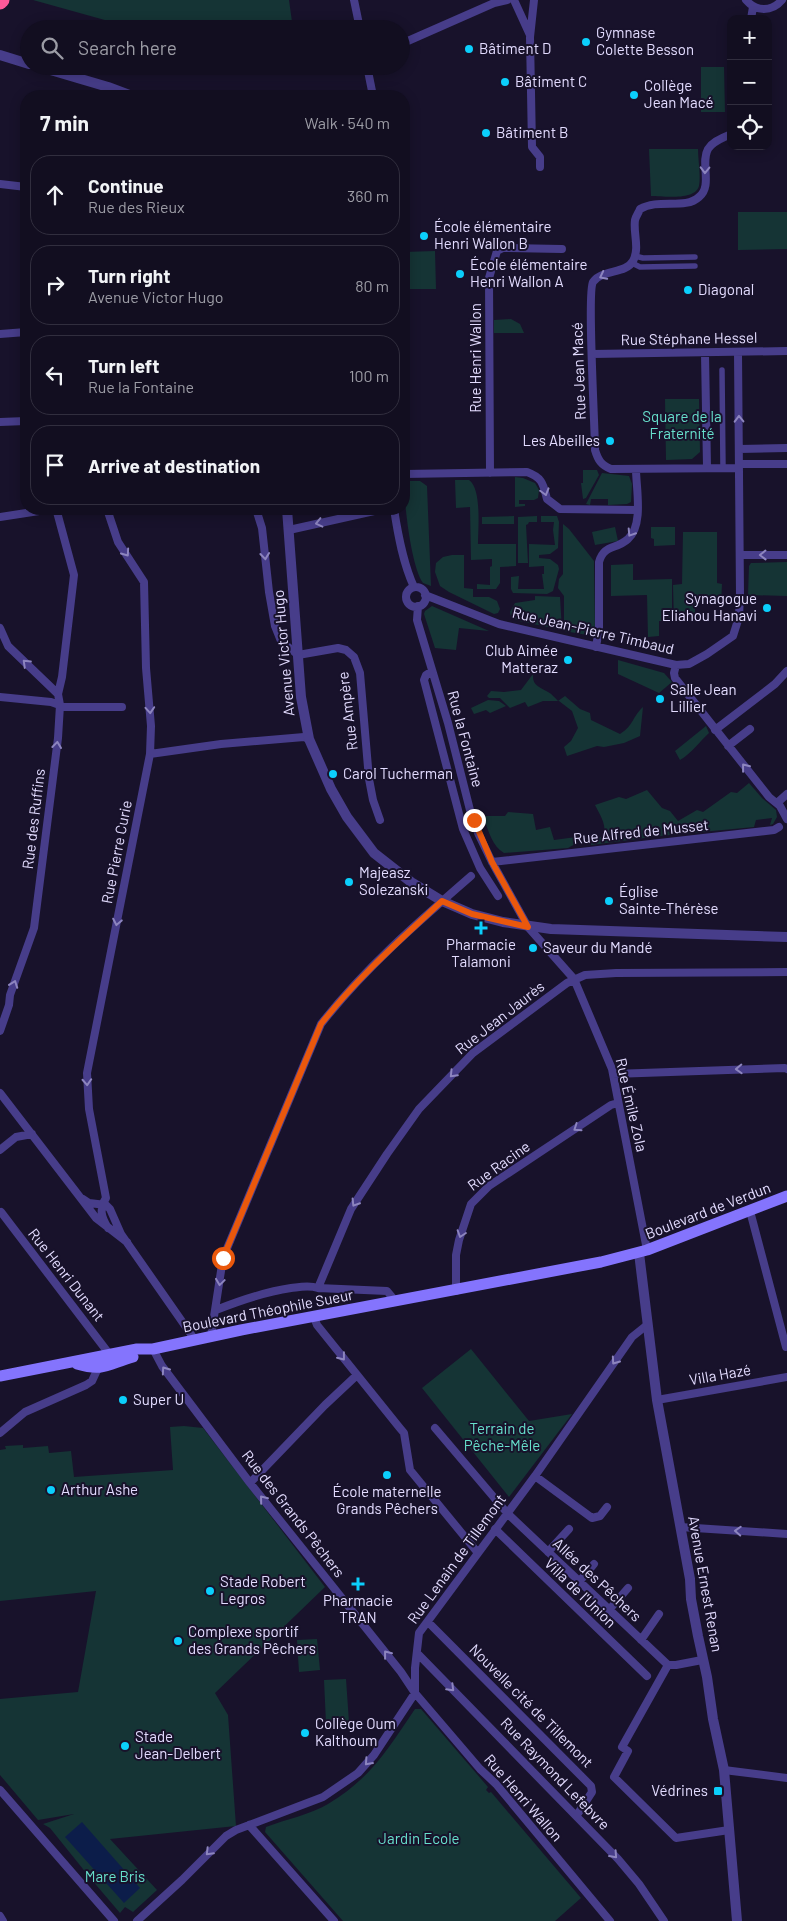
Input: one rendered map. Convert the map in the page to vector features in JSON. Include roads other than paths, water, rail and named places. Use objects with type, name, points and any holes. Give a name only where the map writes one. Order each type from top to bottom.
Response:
[{"type":"main road","name":"Boulevard de Verdun","points":[[456,1291],[643,1252],[787,1196]]},
{"type":"main road","name":"Boulevard Théophile Sueur","points":[[0,1376],[456,1291]]},
{"type":"main road","name":"Boulevard Théophile Sueur","points":[[72,1362],[98,1368],[110,1366],[150,1349]]},
{"type":"street","points":[[354,0],[358,20]]},
{"type":"street","points":[[410,40],[494,3],[507,0]]},
{"type":"street","points":[[514,0],[530,36]]},
{"type":"street","points":[[534,0],[530,36],[532,147],[540,157],[540,167]]},
{"type":"street","points":[[746,0],[754,6],[770,9],[782,0]]},
{"type":"street","points":[[751,15],[754,6]]},
{"type":"street","points":[[0,56],[20,62]]},
{"type":"street","points":[[67,75],[116,90]]},
{"type":"street","points":[[369,75],[372,90]]},
{"type":"street","points":[[695,266],[640,267],[633,260],[635,219],[640,209],[654,204],[692,203],[701,196],[705,187],[705,156],[708,149],[714,143],[727,136]]},
{"type":"street","points":[[0,184],[20,186]]},
{"type":"street","name":"Rue Henri Wallon","points":[[490,473],[489,278],[496,251],[503,248],[562,249]]},
{"type":"street","points":[[661,258],[661,267]]},
{"type":"street","points":[[633,260],[695,258]]},
{"type":"street","name":"Rue Jean Macé","points":[[633,260],[623,268],[600,276],[593,282],[591,293],[595,450],[598,459],[604,466],[611,469],[723,468],[787,464]]},
{"type":"street","points":[[0,334],[20,332]]},
{"type":"street","name":"Rue Jean-Pierre Timbaud","points":[[426,595],[499,624],[676,665],[689,664],[734,636],[739,617],[740,556],[738,352]]},
{"type":"street","name":"Rue Stéphane Hessel","points":[[592,354],[787,352]]},
{"type":"street","points":[[705,354],[706,467]]},
{"type":"street","points":[[722,370],[723,468]]},
{"type":"street","points":[[0,422],[20,421]]},
{"type":"street","points":[[739,449],[787,448]]},
{"type":"street","points":[[596,647],[599,629],[599,562],[606,549],[627,540],[637,524],[636,469]]},
{"type":"street","points":[[410,474],[527,472],[536,475],[542,482],[547,500],[560,509],[637,510]]},
{"type":"street","points":[[0,517],[20,514]]},
{"type":"street","points":[[56,515],[74,575],[62,677],[58,694]]},
{"type":"street","name":"Rue Pierre Curie","points":[[108,1228],[101,1212],[102,1204],[106,1198],[89,1109],[88,1067],[150,754],[151,726],[146,668],[144,582],[118,542],[109,515]]},
{"type":"street","points":[[258,515],[262,528],[275,626],[281,641],[298,655]]},
{"type":"street","name":"Avenue Victor Hugo","points":[[288,515],[301,696],[309,738],[335,796],[347,817],[374,853],[410,882],[442,901],[472,914],[528,927],[560,930],[787,937]]},
{"type":"street","points":[[289,530],[356,515]]},
{"type":"street","points":[[395,515],[402,551],[414,587]]},
{"type":"street","points":[[740,556],[787,555]]},
{"type":"street","points":[[414,587],[421,588],[426,595],[424,602],[418,606],[410,605],[406,598],[408,591],[414,587]]},
{"type":"street","name":"Rue la Fontaine","points":[[418,606],[417,620],[448,722],[470,810],[492,862],[528,927]]},
{"type":"street","points":[[0,628],[8,646],[58,694]]},
{"type":"street","name":"Rue Ampère","points":[[298,655],[338,648],[346,650],[354,657],[360,673],[369,779],[373,800],[380,820]]},
{"type":"street","points":[[676,665],[675,678],[769,797],[777,803],[787,819]]},
{"type":"street","points":[[432,671],[426,675],[424,680],[463,829],[480,868],[498,896]]},
{"type":"street","points":[[715,730],[775,684],[787,671]]},
{"type":"street","name":"Rue des Ruffins","points":[[0,1031],[9,1005],[10,995],[34,928],[57,748],[60,705],[58,694]]},
{"type":"street","points":[[0,697],[51,702],[60,705],[122,707]]},
{"type":"street","points":[[728,746],[750,729]]},
{"type":"street","points":[[150,754],[221,744],[309,738]]},
{"type":"street","points":[[777,803],[787,794]]},
{"type":"street","name":"Rue Alfred de Musset","points":[[492,862],[765,832],[783,829],[781,821],[787,819]]},
{"type":"street","points":[[211,1336],[223,1258],[321,1024],[342,997],[364,974],[471,876]]},
{"type":"street","name":"Rue Émile Zola","points":[[528,927],[574,979],[613,1074],[643,1252]]},
{"type":"street","name":"Rue Jean Jaurès","points":[[318,1288],[351,1210],[419,1108],[473,1053],[574,979],[585,975],[616,973],[787,972]]},
{"type":"street","points":[[613,1074],[787,1069]]},
{"type":"street","points":[[0,1093],[96,1218],[127,1242]]},
{"type":"street","name":"Rue Racine","points":[[456,1291],[456,1255],[459,1240],[471,1204],[477,1197],[489,1186],[618,1103]]},
{"type":"street","points":[[0,1150],[16,1138],[32,1134]]},
{"type":"street","points":[[81,1198],[90,1203],[102,1204],[110,1209],[121,1234],[195,1340]]},
{"type":"street","points":[[750,1211],[786,1347]]},
{"type":"street","name":"Rue Henri Dunant","points":[[1,1212],[110,1355]]},
{"type":"street","name":"Avenue Ernest Renan","points":[[643,1252],[648,1325],[657,1400],[702,1660],[707,1677],[712,1719],[724,1770],[737,1921]]},
{"type":"street","points":[[216,1310],[248,1297],[270,1291],[311,1286],[318,1288],[387,1291],[394,1302]]},
{"type":"street","points":[[314,1317],[317,1325],[404,1433],[410,1470],[478,1553]]},
{"type":"street","name":"Rue Lenain de Tillemont","points":[[415,1693],[414,1668],[419,1633],[508,1514],[632,1336],[648,1325]]},
{"type":"street","name":"Rue des Grands Pêchers","points":[[150,1349],[250,1483],[401,1672],[415,1693]]},
{"type":"street","points":[[85,1366],[86,1385]]},
{"type":"street","points":[[0,1433],[25,1412],[86,1385],[92,1381],[98,1368]]},
{"type":"street","points":[[250,1483],[357,1375]]},
{"type":"street","name":"Villa Hazé","points":[[657,1400],[787,1377]]},
{"type":"street","name":"Allée des Pêchers","points":[[435,1428],[508,1514],[668,1665]]},
{"type":"street","points":[[535,1476],[592,1518],[600,1516],[607,1507]]},
{"type":"street","points":[[680,1528],[787,1534]]},
{"type":"street","points":[[548,1552],[569,1529]]},
{"type":"street","name":"Villa de l'Union","points":[[495,1530],[647,1676]]},
{"type":"street","points":[[579,1582],[594,1564]]},
{"type":"street","points":[[609,1610],[628,1588]]},
{"type":"street","points":[[641,1640],[659,1614]]},
{"type":"street","name":"Nouvelle cité de Tillemont","points":[[428,1622],[591,1786],[592,1792],[577,1815]]},
{"type":"street","name":"Rue Raymond Lefebvre","points":[[417,1653],[577,1815],[623,1865],[664,1921]]},
{"type":"street","points":[[702,1660],[668,1665],[622,1747],[628,1751],[614,1777],[676,1838],[729,1830]]},
{"type":"street","points":[[137,1921],[226,1836],[249,1825],[322,1797],[358,1773],[374,1755],[415,1693]]},
{"type":"street","name":"Rue Henri Wallon","points":[[415,1693],[480,1769],[496,1784],[610,1921]]},
{"type":"street","points":[[724,1770],[787,1778]]},
{"type":"street","points":[[0,1790],[114,1921]]},
{"type":"street","points":[[249,1825],[334,1921]]},
{"type":"street","points":[[0,1916],[3,1921]]},
{"type":"water","points":[[82,1822],[140,1888],[124,1903],[65,1837]]},
{"type":"place","name":"Gymnase Colette Besson","points":[[586,42]]},
{"type":"place","name":"Bâtiment D","points":[[469,49]]},
{"type":"place","name":"Bâtiment C","points":[[505,82]]},
{"type":"place","name":"Collège Jean Macé","points":[[634,95]]},
{"type":"place","name":"Bâtiment B","points":[[486,133]]},
{"type":"place","name":"École élémentaire Henri Wallon B","points":[[424,236]]},
{"type":"place","name":"École élémentaire Henri Wallon A","points":[[460,274]]},
{"type":"place","name":"Diagonal","points":[[688,290]]},
{"type":"place","name":"Les Abeilles","points":[[610,441]]},
{"type":"place","name":"Synagogue Eliahou Hanavi","points":[[767,608]]},
{"type":"place","name":"Club Aimée Matteraz","points":[[568,660]]},
{"type":"place","name":"Salle Jean Lillier","points":[[660,699]]},
{"type":"place","name":"Carol Tucherman","points":[[333,774]]},
{"type":"place","name":"Majeasz Solezanski","points":[[349,882]]},
{"type":"place","name":"Église Sainte-Thérèse","points":[[609,901]]},
{"type":"place","name":"Pharmacie Talamoni","points":[[481,928]]},
{"type":"place","name":"Saveur du Mandé","points":[[533,948]]},
{"type":"place","name":"Super U","points":[[123,1400]]},
{"type":"place","name":"École maternelle Grands Pêchers","points":[[387,1475]]},
{"type":"place","name":"Arthur Ashe","points":[[51,1490]]},
{"type":"place","name":"Pharmacie TRAN","points":[[358,1584]]},
{"type":"place","name":"Stade Robert Legros","points":[[210,1591]]},
{"type":"place","name":"Complexe sportif des Grands Pêchers","points":[[178,1641]]},
{"type":"place","name":"Collège Oum Kalthoum","points":[[305,1733]]},
{"type":"place","name":"Stade Jean-Delbert","points":[[125,1746]]},
{"type":"place","name":"Védrines","points":[[718,1791]]},
{"type":"park label","name":"Square de la Fraternité","points":[[682,426]]},
{"type":"park label","name":"Terrain de Pêche-Mêle","points":[[502,1438]]},
{"type":"park label","name":"Jardin Ecole","points":[[419,1839]]},
{"type":"park label","name":"Mare Bris","points":[[115,1877]]}]
